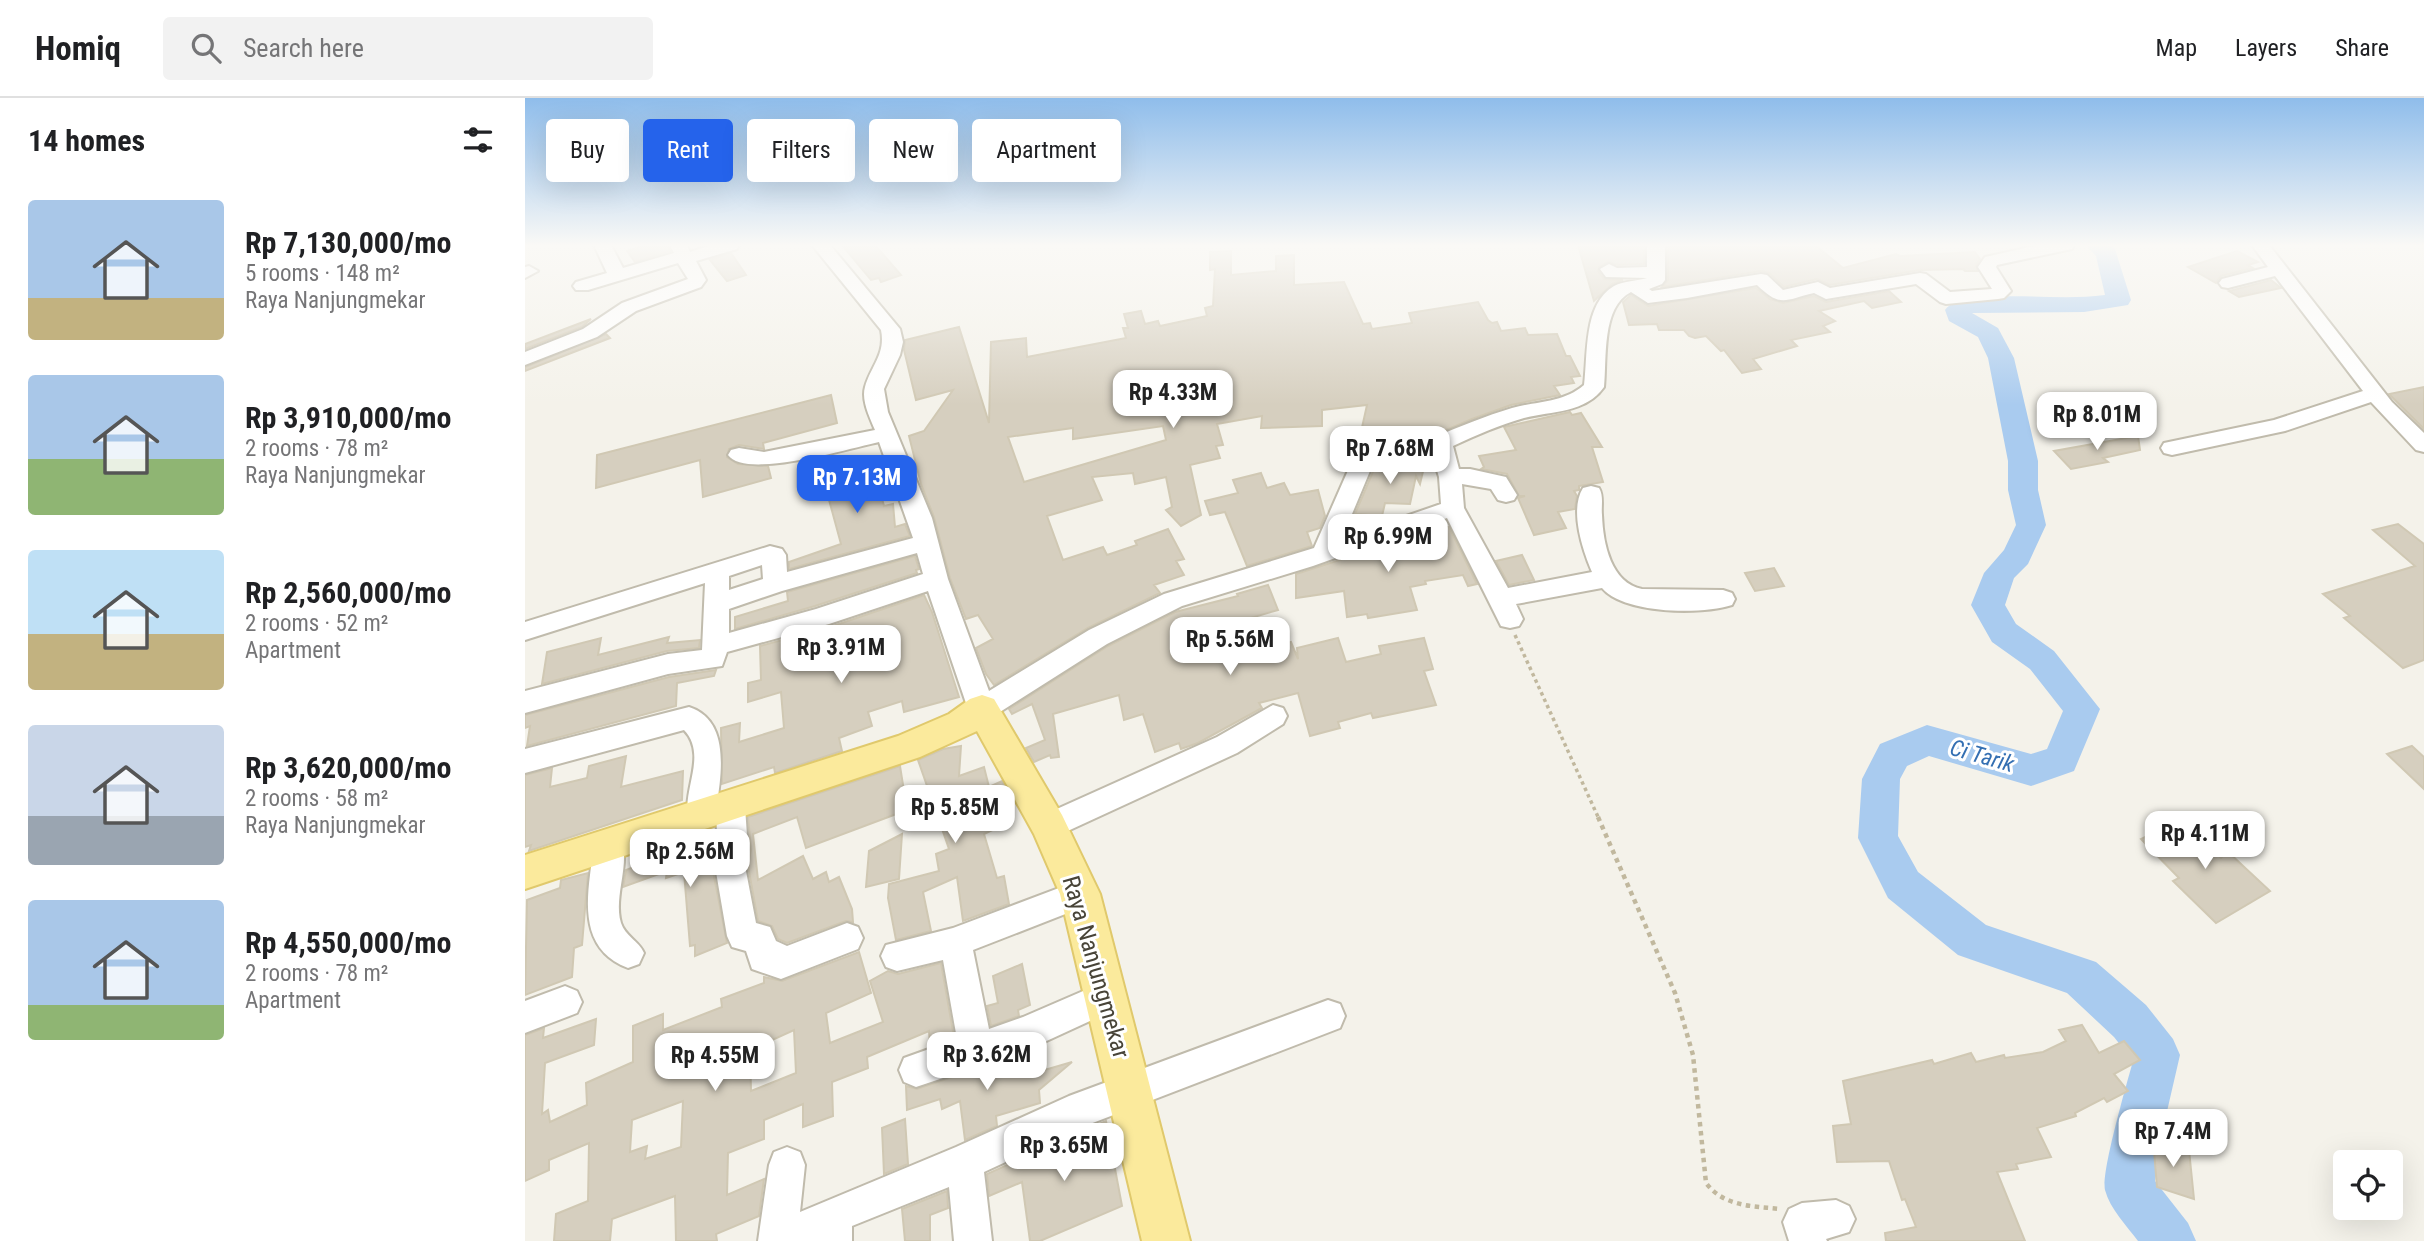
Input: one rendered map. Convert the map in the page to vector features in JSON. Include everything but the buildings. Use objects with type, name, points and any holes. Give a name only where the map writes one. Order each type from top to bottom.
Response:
[{"type":"main road","points":[[525,872],[908,747],[961,723],[990,704]]},
{"type":"main road","name":"Raya Nanjungmekar","points":[[990,704],[1080,894],[1166,1241]]},
{"type":"street","points":[[525,359],[590,333],[629,307],[655,298]]},
{"type":"street","name":"Raya Nanjungmekar","points":[[864,298],[890,329],[893,342],[874,389],[878,412],[927,542],[936,579],[990,704]]},
{"type":"street","points":[[1609,578],[1505,609],[1453,508],[1451,477],[1443,454],[1443,442],[1472,428],[1594,387],[1597,340],[1612,298]]},
{"type":"street","points":[[2302,298],[2393,415],[2424,444]]},
{"type":"street","points":[[2172,448],[2278,426],[2377,393]]},
{"type":"street","points":[[739,455],[750,459],[764,459],[887,434]]},
{"type":"street","points":[[1324,553],[1366,455],[1372,452],[1443,454]]},
{"type":"street","points":[[1451,477],[1470,476],[1486,482],[1499,482],[1506,495]]},
{"type":"street","points":[[1591,493],[1590,537],[1609,578],[1623,593],[1690,603],[1723,599]]},
{"type":"street","points":[[990,704],[1098,637],[1173,600],[1324,553],[1453,508]]},
{"type":"street","points":[[716,604],[775,583],[927,542]]},
{"type":"street","points":[[525,631],[773,554],[775,583]]},
{"type":"street","points":[[525,702],[668,664],[712,660],[716,646],[717,572]]},
{"type":"street","points":[[716,646],[936,579]]},
{"type":"street","points":[[1049,826],[1227,745],[1273,716]]},
{"type":"street","points":[[525,761],[689,718],[701,728],[709,749],[716,811],[733,850],[730,866],[743,936],[759,938],[763,958],[775,956],[781,964],[847,938]]},
{"type":"street","points":[[609,846],[603,923],[612,942],[628,953]]},
{"type":"street","points":[[897,956],[936,945],[958,943],[966,937],[1080,894]]},
{"type":"street","points":[[958,943],[957,950],[977,1049]]},
{"type":"street","points":[[916,1070],[1027,1033],[1104,998]]},
{"type":"street","points":[[525,1017],[565,1002]]},
{"type":"street","points":[[787,1165],[780,1241],[833,1228],[1069,1114],[1328,1016]]},
{"type":"street","points":[[964,1163],[973,1241]]},
{"type":"path","points":[[1505,609],[1675,993],[1693,1055],[1706,1183],[1711,1192],[1720,1198],[1789,1211],[1815,1227]]},
{"type":"waterway","name":"Ci Tarik","points":[[2119,298],[2084,305],[1969,306],[1957,310],[1958,316],[1989,333],[2001,358],[2023,461],[2023,490],[2031,525],[2017,556],[2000,573],[1988,605],[2004,633],[2042,660],[2082,709],[2061,760],[2031,770],[1927,740],[1893,755],[1881,779],[1878,838],[1903,885],[1973,941],[2081,977],[2130,1021],[2157,1055],[2141,1120],[2129,1188],[2170,1241]]}]
